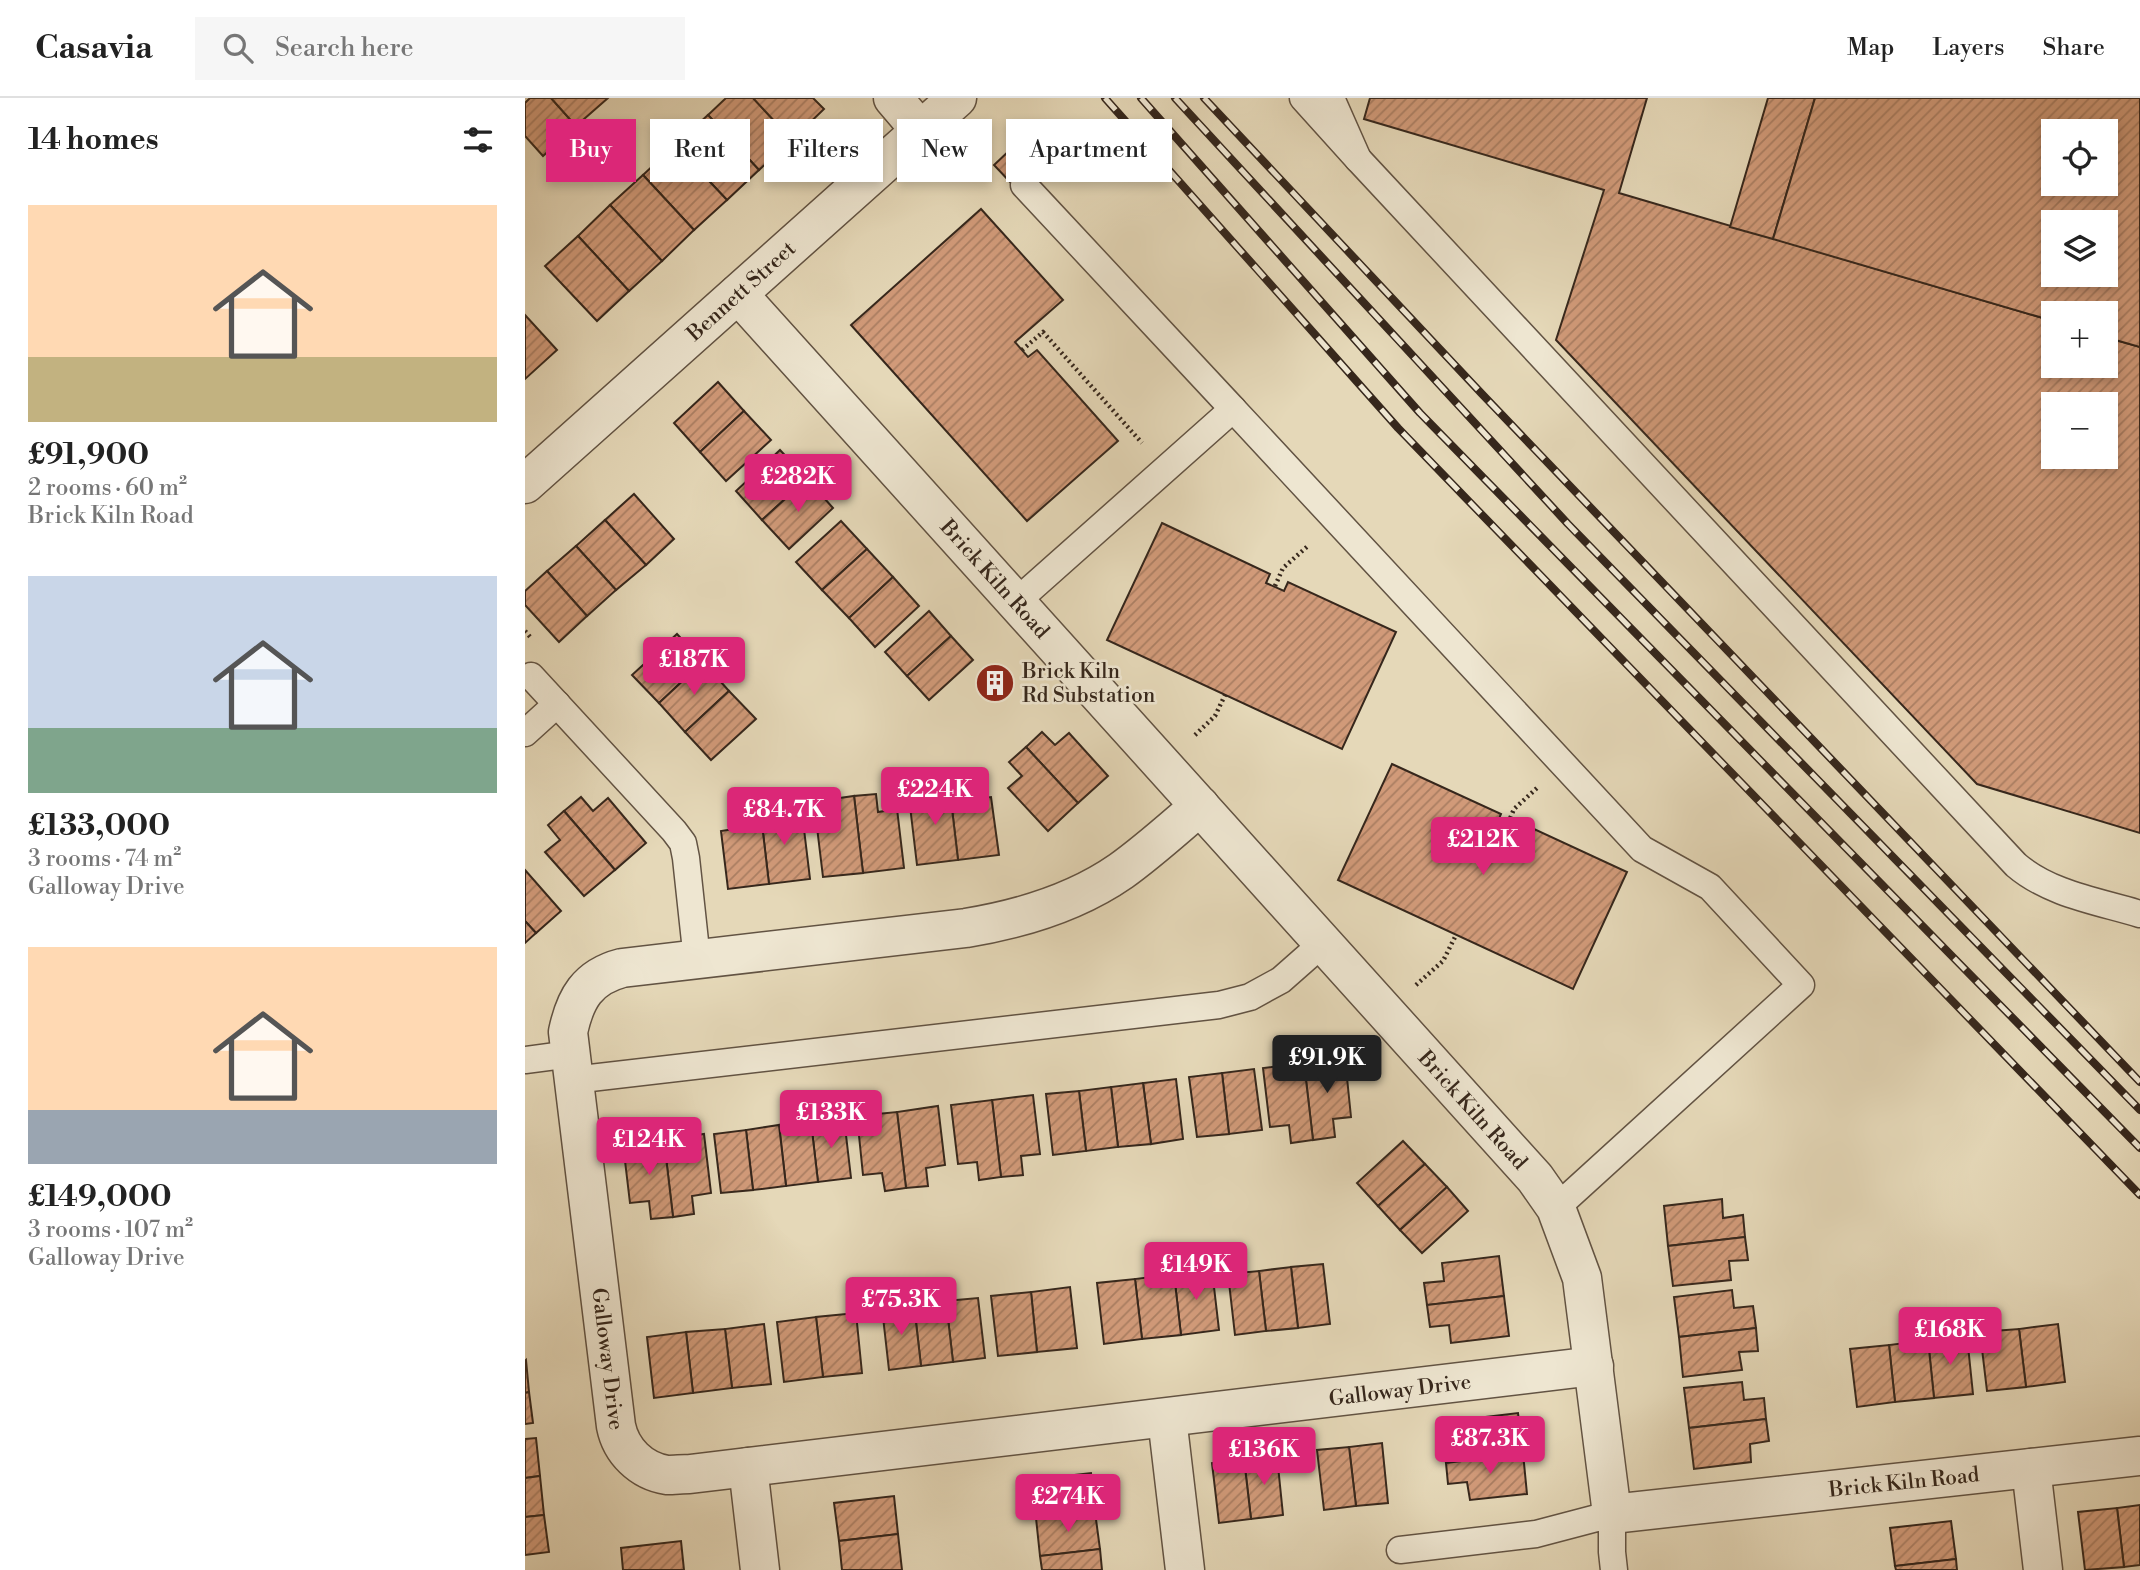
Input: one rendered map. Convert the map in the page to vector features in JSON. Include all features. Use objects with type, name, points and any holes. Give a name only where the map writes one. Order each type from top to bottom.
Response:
[{"type":"street","points":[[893,98],[911,119]]},
{"type":"street","name":"Bennett Street","points":[[934,119],[957,98]]},
{"type":"street","name":"Bennett Street","points":[[527,478],[897,152]]},
{"type":"street","name":"Brick Kiln Road","points":[[738,294],[1535,1178],[1556,1208],[1582,1278],[1612,1514],[2140,1456]]},
{"type":"street","name":"Galloway Drive","points":[[1200,806],[1121,872],[1067,901],[1013,919],[966,928],[622,968],[596,979],[583,991],[572,1012],[568,1032],[619,1441],[625,1450],[637,1462],[667,1475],[1594,1366]]},
{"type":"street","points":[[1167,1418],[1185,1570]]},
{"type":"street","points":[[748,1467],[760,1570]]},
{"type":"street","points":[[2031,1468],[2043,1570]]},
{"type":"lane","points":[[1303,98],[2016,865],[2031,878],[2049,887],[2140,914]]},
{"type":"lane","points":[[1331,98],[1358,159]]},
{"type":"lane","points":[[1024,185],[1642,849],[1710,887],[1801,985],[1556,1208]]},
{"type":"lane","points":[[1016,602],[1233,409]]},
{"type":"lane","points":[[531,676],[683,844],[697,960]]},
{"type":"lane","points":[[525,733],[557,704]]},
{"type":"lane","points":[[525,1060],[572,1067],[1219,1005],[1250,997],[1281,980],[1323,943]]},
{"type":"lane","points":[[1400,1550],[1536,1534],[1612,1514],[1614,1570]]},
{"type":"path","points":[[1022,350],[1043,332],[1143,443],[1133,451]]},
{"type":"path","points":[[1275,586],[1283,568],[1336,520]]},
{"type":"path","points":[[1163,765],[1215,716],[1225,695]]},
{"type":"path","points":[[1506,828],[1514,809],[1563,764]]},
{"type":"path","points":[[1385,1012],[1443,961],[1456,935]]},
{"type":"building","points":[[530,98],[551,98],[570,119],[546,119],[546,153],[543,156],[525,136],[525,103]]},
{"type":"building","points":[[551,98],[608,98],[584,119],[570,119]]},
{"type":"building","points":[[726,98],[753,98],[772,119],[764,119],[764,165],[759,170],[750,160],[750,119],[712,119],[708,115]]},
{"type":"building","points":[[753,98],[813,98],[824,109],[814,119],[772,119]]},
{"type":"building","points":[[1370,98],[1647,98],[1619,193],[2041,317],[2041,378],[2118,378],[2118,341],[2140,347],[2140,833],[1977,784],[1556,340],[1604,190],[1364,119]]},
{"type":"building","points":[[1768,98],[1815,98],[1773,239],[1730,227]]},
{"type":"building","points":[[1815,98],[2140,98],[2140,347],[2118,341],[2118,301],[2041,301],[2041,317],[1773,239]]},
{"type":"building","points":[[1006,154],[1006,178],[994,165]]},
{"type":"building","points":[[750,160],[759,170],[750,178]]},
{"type":"building","points":[[650,168],[650,182],[710,182],[727,200],[694,230],[643,175]]},
{"type":"building","points":[[643,175],[694,230],[662,261],[610,205]]},
{"type":"building","points":[[710,182],[746,182],[727,200]]},
{"type":"building","points":[[610,205],[662,261],[629,291],[578,236]]},
{"type":"building","points":[[981,209],[1063,300],[1015,342],[1028,357],[1037,350],[1118,441],[1027,521],[851,325]]},
{"type":"building","points":[[578,236],[629,291],[597,321],[545,266]]},
{"type":"building","points":[[525,315],[557,350],[525,379]]},
{"type":"building","points":[[718,382],[744,411],[700,452],[674,423]]},
{"type":"building","points":[[744,411],[771,440],[726,481],[700,452]]},
{"type":"building","points":[[780,450],[807,479],[762,520],[736,491]]},
{"type":"building","points":[[807,479],[833,508],[789,549],[762,520]]},
{"type":"building","points":[[634,494],[674,539],[646,565],[605,520]]},
{"type":"building","points":[[605,520],[646,565],[616,590],[576,546]]},
{"type":"building","points":[[841,521],[867,549],[822,590],[796,562]]},
{"type":"building","points":[[1162,523],[1270,574],[1266,583],[1284,591],[1288,582],[1396,632],[1342,749],[1107,640]]},
{"type":"building","points":[[576,546],[616,590],[587,616],[547,571]]},
{"type":"building","points":[[867,549],[893,577],[849,618],[822,590]]},
{"type":"building","points":[[547,571],[587,616],[559,642],[525,605],[525,591]]},
{"type":"building","points":[[893,577],[919,606],[875,647],[849,618]]},
{"type":"building","points":[[929,611],[951,636],[907,676],[885,652]]},
{"type":"building","points":[[677,634],[703,662],[659,703],[632,675]]},
{"type":"building","points":[[951,636],[973,660],[929,700],[907,676]]},
{"type":"building","points":[[703,662],[729,691],[685,732],[659,703]]},
{"type":"building","name":"Brick Kiln Rd Substation","points":[[996,667],[1012,684],[994,701],[978,682]]},
{"type":"building","points":[[729,691],[756,719],[711,760],[685,732]]},
{"type":"building","points":[[1042,732],[1055,745],[1069,733],[1108,776],[1078,803],[1026,747]]},
{"type":"building","points":[[1026,747],[1078,803],[1048,831],[1008,788],[1022,776],[1009,762]]},
{"type":"building","points":[[1392,764],[1501,814],[1497,823],[1506,828],[1514,831],[1519,822],[1627,872],[1573,989],[1338,880]]},
{"type":"building","points":[[970,781],[973,799],[991,797],[999,855],[958,860],[949,783]]},
{"type":"building","points":[[949,783],[958,860],[917,865],[910,806],[929,804],[927,785]]},
{"type":"building","points":[[876,794],[878,812],[897,809],[904,868],[863,873],[854,796]]},
{"type":"building","points":[[854,796],[863,873],[823,877],[816,819],[835,817],[832,799]]},
{"type":"building","points":[[581,797],[593,811],[608,798],[646,843],[615,870],[564,811]]},
{"type":"building","points":[[781,805],[784,823],[803,821],[810,879],[769,884],[760,807]]},
{"type":"building","points":[[760,807],[769,884],[728,889],[721,831],[740,828],[738,810]]},
{"type":"building","points":[[564,811],[615,870],[584,896],[545,852],[560,840],[548,825]]},
{"type":"building","points":[[525,870],[561,911],[536,933],[525,921]]},
{"type":"building","points":[[525,921],[536,933],[525,943]]},
{"type":"building","points":[[1345,1058],[1351,1117],[1333,1119],[1335,1137],[1313,1140],[1304,1063]]},
{"type":"building","points":[[1304,1063],[1313,1140],[1291,1143],[1289,1125],[1270,1127],[1263,1068]]},
{"type":"building","points":[[1254,1069],[1262,1130],[1229,1134],[1222,1073]]},
{"type":"building","points":[[1222,1073],[1229,1134],[1197,1137],[1189,1077]]},
{"type":"building","points":[[1176,1079],[1183,1139],[1151,1144],[1143,1083]]},
{"type":"building","points":[[1143,1083],[1151,1144],[1118,1147],[1111,1087]]},
{"type":"building","points":[[1111,1087],[1118,1147],[1086,1151],[1079,1091]]},
{"type":"building","points":[[1079,1091],[1086,1151],[1053,1155],[1046,1094]]},
{"type":"building","points":[[1033,1095],[1040,1154],[1021,1156],[1023,1175],[1001,1177],[992,1100]]},
{"type":"building","points":[[992,1100],[1001,1177],[979,1180],[977,1162],[958,1164],[951,1105]]},
{"type":"building","points":[[938,1106],[945,1165],[926,1168],[928,1186],[906,1188],[897,1112]]},
{"type":"building","points":[[897,1112],[906,1188],[885,1191],[882,1173],[863,1175],[857,1116]]},
{"type":"building","points":[[844,1118],[851,1178],[818,1182],[811,1122]]},
{"type":"building","points":[[811,1122],[818,1182],[786,1186],[779,1125]]},
{"type":"building","points":[[779,1125],[786,1186],[753,1190],[746,1130]]},
{"type":"building","points":[[746,1130],[753,1190],[721,1193],[714,1134]]},
{"type":"building","points":[[704,1134],[711,1193],[692,1196],[694,1214],[673,1217],[664,1140]]},
{"type":"building","points":[[664,1140],[673,1217],[651,1219],[649,1201],[630,1203],[623,1144]]},
{"type":"building","points":[[1403,1141],[1425,1164],[1378,1206],[1357,1183]]},
{"type":"building","points":[[1425,1164],[1447,1187],[1400,1230],[1378,1206]]},
{"type":"building","points":[[1447,1187],[1468,1211],[1422,1253],[1400,1230]]},
{"type":"building","points":[[1722,1199],[1723,1218],[1743,1215],[1745,1237],[1668,1246],[1664,1206]]},
{"type":"building","points":[[1745,1237],[1748,1260],[1729,1261],[1731,1280],[1673,1286],[1668,1246]]},
{"type":"building","points":[[1499,1256],[1504,1296],[1427,1305],[1424,1283],[1444,1281],[1442,1263]]},
{"type":"building","points":[[1323,1264],[1330,1324],[1298,1328],[1291,1267]]},
{"type":"building","points":[[1291,1267],[1298,1328],[1266,1331],[1259,1271]]},
{"type":"building","points":[[1212,1270],[1219,1330],[1181,1335],[1174,1274]]},
{"type":"building","points":[[1259,1271],[1266,1331],[1235,1335],[1228,1274]]},
{"type":"building","points":[[1174,1274],[1181,1335],[1142,1339],[1135,1279]]},
{"type":"building","points":[[1135,1279],[1142,1339],[1104,1344],[1097,1283]]},
{"type":"building","points":[[1070,1287],[1077,1348],[1037,1352],[1031,1292]]},
{"type":"building","points":[[1732,1290],[1734,1308],[1753,1306],[1756,1328],[1679,1337],[1674,1297]]},
{"type":"building","points":[[1031,1292],[1037,1352],[998,1356],[991,1296]]},
{"type":"building","points":[[1504,1296],[1509,1336],[1451,1343],[1449,1325],[1430,1327],[1427,1305]]},
{"type":"building","points":[[978,1298],[985,1358],[953,1362],[946,1301]]},
{"type":"building","points":[[946,1301],[953,1362],[921,1366],[914,1305]]},
{"type":"building","points":[[914,1305],[921,1366],[889,1370],[882,1308]]},
{"type":"building","points":[[856,1313],[862,1373],[823,1377],[816,1317]]},
{"type":"building","points":[[816,1317],[823,1377],[784,1382],[777,1322]]},
{"type":"building","points":[[764,1324],[771,1384],[732,1388],[725,1329]]},
{"type":"building","points":[[2058,1324],[2065,1382],[2026,1387],[2019,1329]]},
{"type":"building","points":[[1756,1328],[1758,1351],[1739,1352],[1742,1370],[1683,1377],[1679,1337]]},
{"type":"building","points":[[725,1329],[732,1388],[693,1393],[686,1332]]},
{"type":"building","points":[[2019,1329],[2026,1387],[1987,1391],[1980,1332]]},
{"type":"building","points":[[686,1332],[693,1393],[654,1398],[647,1337]]},
{"type":"building","points":[[1967,1336],[1973,1394],[1934,1398],[1928,1340]]},
{"type":"building","points":[[1928,1340],[1934,1398],[1895,1402],[1889,1345]]},
{"type":"building","points":[[1889,1345],[1895,1402],[1857,1407],[1850,1349]]},
{"type":"building","points":[[525,1361],[529,1392],[525,1393]]},
{"type":"building","points":[[1742,1382],[1744,1400],[1764,1398],[1766,1419],[1689,1428],[1684,1388]]},
{"type":"building","points":[[529,1392],[533,1423],[525,1424],[525,1393]]},
{"type":"building","points":[[1518,1413],[1523,1453],[1446,1463],[1443,1441],[1462,1438],[1461,1420]]},
{"type":"building","points":[[1766,1419],[1769,1441],[1750,1444],[1751,1462],[1694,1469],[1689,1428]]},
{"type":"building","points":[[536,1438],[540,1476],[525,1478],[525,1439]]},
{"type":"building","points":[[1382,1443],[1388,1503],[1356,1506],[1349,1447]]},
{"type":"building","points":[[1349,1447],[1356,1506],[1324,1510],[1317,1450]]},
{"type":"building","points":[[1523,1453],[1527,1494],[1470,1500],[1467,1482],[1448,1484],[1446,1463]]},
{"type":"building","points":[[1277,1456],[1283,1515],[1251,1519],[1244,1459]]},
{"type":"building","points":[[1244,1459],[1251,1519],[1219,1523],[1212,1463]]},
{"type":"building","points":[[1091,1473],[1095,1512],[1036,1518],[1031,1480]]},
{"type":"building","points":[[540,1476],[544,1515],[525,1517],[525,1478]]},
{"type":"building","points":[[894,1496],[898,1534],[839,1541],[834,1503]]},
{"type":"building","points":[[2140,1505],[2140,1565],[2124,1567],[2117,1508]]},
{"type":"building","points":[[2117,1508],[2124,1567],[2085,1570],[2078,1512]]},
{"type":"building","points":[[1095,1512],[1100,1549],[1040,1556],[1036,1518]]},
{"type":"building","points":[[544,1515],[549,1552],[525,1555],[525,1517]]},
{"type":"building","points":[[1951,1521],[1956,1559],[1895,1566],[1890,1528]]},
{"type":"building","points":[[898,1534],[902,1570],[842,1570],[839,1541]]},
{"type":"building","points":[[681,1541],[684,1570],[623,1570],[621,1548]]},
{"type":"building","points":[[1100,1549],[1102,1570],[1042,1570],[1040,1556]]},
{"type":"building","points":[[1956,1559],[1957,1570],[1896,1570],[1895,1566]]},
{"type":"railway","points":[[1105,98],[1398,428],[2140,1195]]},
{"type":"railway","points":[[1141,98],[1420,413],[2140,1148]]},
{"type":"railway","points":[[1175,98],[1568,524],[2140,1110]]},
{"type":"railway","points":[[1204,98],[1482,394],[2140,1082]]},
{"type":"place","name":"Brick Kiln Rd Substation","points":[[995,683]]}]
